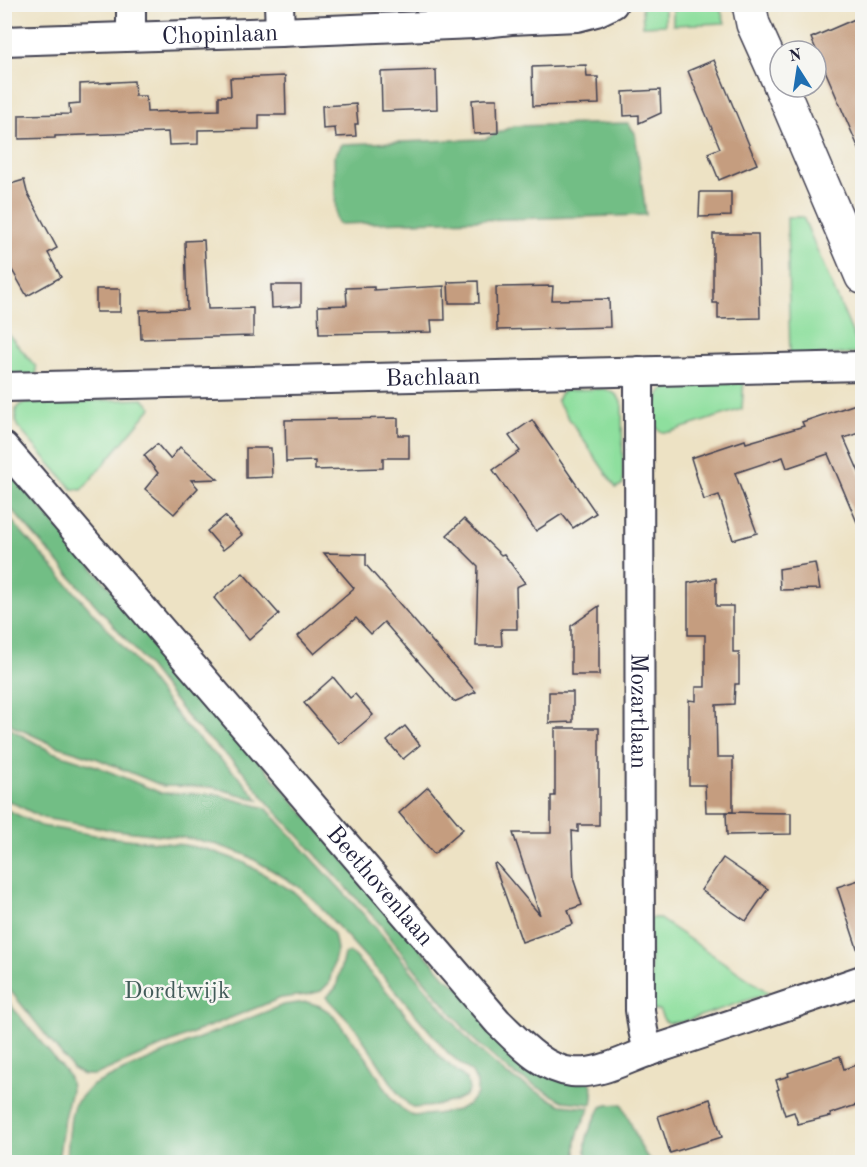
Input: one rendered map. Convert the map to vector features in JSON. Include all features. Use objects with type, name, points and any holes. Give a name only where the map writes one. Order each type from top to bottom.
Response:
[{"type":"main road","points":[[749,4],[753,24],[768,57]]},
{"type":"main road","points":[[787,99],[862,277]]},
{"type":"street","points":[[131,4],[131,36]]},
{"type":"street","name":"Chopinlaan","points":[[4,41],[131,36],[280,18],[474,24],[577,17],[613,4]]},
{"type":"street","name":"Bachlaan","points":[[4,387],[862,366]]},
{"type":"street","name":"Mozartlaan","points":[[639,371],[640,1010],[648,1052]]},
{"type":"street","name":"Beethovenlaan","points":[[4,447],[498,1022],[542,1060],[559,1070],[571,1072],[596,1070],[862,980]]},
{"type":"green space","points":[[642,5],[665,5],[665,25],[643,26]]},
{"type":"green space","points":[[673,5],[719,5],[725,23],[673,25]]},
{"type":"green space","points":[[628,123],[635,133],[646,215],[339,224],[336,219],[334,157],[342,144],[485,139],[513,126]]},
{"type":"green space","points":[[787,217],[803,217],[861,353],[790,357]]},
{"type":"green space","points":[[4,329],[36,367],[36,376],[5,376]]},
{"type":"green space","points":[[744,379],[742,409],[670,432],[662,432],[655,427],[656,401],[661,392],[673,386],[673,381]]},
{"type":"green space","points":[[604,389],[616,394],[622,405],[623,484],[616,488],[557,401],[565,390]]},
{"type":"green space","points":[[143,399],[152,407],[82,490],[72,489],[17,426],[16,421],[16,409],[25,403]]},
{"type":"green space","points":[[4,465],[445,977],[589,1080],[593,1092],[592,1104],[563,1101],[510,1072],[473,1039],[381,925],[269,804],[243,771],[191,722],[138,653],[5,502]]},
{"type":"green space","points":[[4,512],[132,657],[186,727],[238,776],[259,800],[213,787],[163,786],[98,759],[54,745],[15,727],[5,719]]},
{"type":"green space","points":[[5,726],[52,752],[96,766],[161,793],[214,794],[266,808],[377,929],[470,1042],[507,1075],[561,1105],[590,1108],[576,1140],[578,1162],[66,1162],[74,1105],[91,1086],[197,1039],[283,1005],[307,1002],[331,1013],[366,1057],[392,1099],[413,1116],[457,1110],[469,1104],[477,1094],[477,1083],[472,1073],[448,1053],[314,900],[298,886],[270,869],[246,855],[212,843],[43,818],[5,799]]},
{"type":"green space","name":"Dordtwijk","points":[[5,809],[41,826],[107,837],[184,845],[209,850],[243,862],[294,892],[334,934],[337,949],[329,983],[321,991],[281,998],[95,1075],[83,1075],[73,1069],[5,984]]},
{"type":"green space","points":[[650,918],[658,918],[769,993],[682,1022],[668,1023],[659,1010],[651,1010]]},
{"type":"green space","points":[[344,954],[352,954],[384,988],[442,1059],[465,1078],[469,1091],[465,1096],[434,1106],[414,1108],[398,1093],[357,1030],[326,997],[336,988]]},
{"type":"green space","points":[[4,997],[67,1074],[70,1081],[71,1090],[64,1118],[58,1162],[5,1162]]},
{"type":"green space","points":[[622,1104],[643,1151],[651,1162],[588,1162],[586,1140],[601,1107]]},
{"type":"building","points":[[862,16],[862,156],[828,77],[828,39],[811,38]]},
{"type":"building","points":[[714,60],[757,164],[719,180],[708,153],[720,148],[688,71]]},
{"type":"building","points":[[586,65],[587,77],[598,77],[599,104],[533,106],[532,67]]},
{"type":"building","points":[[436,70],[437,109],[382,111],[381,72]]},
{"type":"building","points":[[285,76],[286,115],[259,115],[259,129],[198,130],[198,144],[169,145],[168,132],[19,139],[19,115],[70,114],[69,104],[80,103],[80,84],[134,81],[135,96],[146,96],[147,112],[219,110],[219,96],[231,96],[230,78]]},
{"type":"building","points":[[660,90],[661,113],[639,123],[639,115],[624,116],[623,92]]},
{"type":"building","points":[[497,99],[498,133],[474,134],[472,100]]},
{"type":"building","points":[[356,104],[358,124],[355,124],[356,136],[336,137],[335,128],[323,129],[322,106]]},
{"type":"building","points":[[24,180],[27,192],[57,248],[48,253],[61,277],[27,296],[4,256],[4,186]]},
{"type":"building","points":[[700,192],[731,192],[731,216],[699,217]]},
{"type":"building","points":[[713,234],[758,234],[760,318],[718,319],[718,303],[713,303]]},
{"type":"building","points":[[204,240],[208,309],[253,308],[253,336],[141,339],[140,310],[187,309],[185,241]]},
{"type":"building","points":[[478,281],[479,303],[449,303],[448,282]]},
{"type":"building","points":[[271,285],[301,285],[301,306],[272,308]]},
{"type":"building","points":[[444,286],[445,320],[431,320],[432,332],[319,334],[318,306],[347,305],[346,288],[374,287],[374,290]]},
{"type":"building","points":[[553,286],[552,300],[609,299],[610,327],[497,330],[496,287]]},
{"type":"building","points":[[96,289],[120,289],[120,312],[96,312]]},
{"type":"building","points":[[856,404],[862,423],[862,432],[844,438],[862,479],[862,534],[828,454],[787,468],[783,457],[735,473],[757,533],[733,540],[719,495],[704,500],[691,458],[745,440],[746,443],[804,426],[802,422]]},
{"type":"building","points":[[398,418],[398,435],[409,435],[409,458],[383,458],[383,468],[315,470],[315,461],[286,462],[285,420]]},
{"type":"building","points":[[532,420],[596,513],[573,528],[562,514],[536,531],[493,470],[520,451],[509,436]]},
{"type":"building","points":[[157,444],[170,459],[180,447],[218,479],[191,480],[198,488],[174,514],[145,489],[158,473],[144,455]]},
{"type":"building","points":[[246,448],[271,448],[272,477],[246,478]]},
{"type":"building","points":[[225,516],[242,535],[223,550],[207,531]]},
{"type":"building","points":[[464,519],[501,555],[504,554],[525,583],[516,587],[517,629],[501,629],[502,646],[476,646],[478,566],[447,535]]},
{"type":"building","points":[[324,553],[366,554],[366,565],[476,692],[454,702],[384,622],[371,634],[356,618],[314,654],[298,636],[354,588]]},
{"type":"building","points":[[815,563],[820,589],[780,590],[779,569]]},
{"type":"building","points":[[243,573],[279,614],[249,640],[214,598]]},
{"type":"building","points":[[716,578],[716,606],[733,606],[733,652],[739,652],[739,684],[735,684],[734,704],[716,705],[717,757],[733,757],[733,812],[706,812],[705,785],[689,785],[689,700],[696,701],[696,687],[705,687],[705,635],[688,635],[688,583]]},
{"type":"building","points":[[599,606],[599,675],[571,675],[571,626]]},
{"type":"building","points":[[333,677],[350,698],[355,694],[373,715],[339,744],[304,703]]},
{"type":"building","points":[[549,692],[573,692],[573,722],[549,723]]},
{"type":"building","points":[[405,726],[420,745],[403,759],[387,741]]},
{"type":"building","points":[[555,728],[599,728],[599,825],[578,825],[578,832],[572,831],[574,881],[582,905],[568,910],[573,924],[522,942],[494,864],[496,863],[540,915],[513,833],[551,833],[551,796],[555,796]]},
{"type":"building","points":[[428,787],[463,829],[434,854],[399,813]]},
{"type":"building","points":[[726,812],[791,813],[791,834],[727,835]]},
{"type":"building","points":[[723,858],[768,889],[746,921],[701,890]]},
{"type":"building","points":[[862,879],[862,951],[858,951],[837,887]]},
{"type":"building","points":[[840,1056],[844,1069],[862,1063],[862,1103],[830,1114],[831,1116],[798,1124],[794,1112],[785,1115],[776,1080],[789,1076],[788,1073]]},
{"type":"building","points":[[710,1099],[722,1137],[670,1153],[658,1116]]}]
